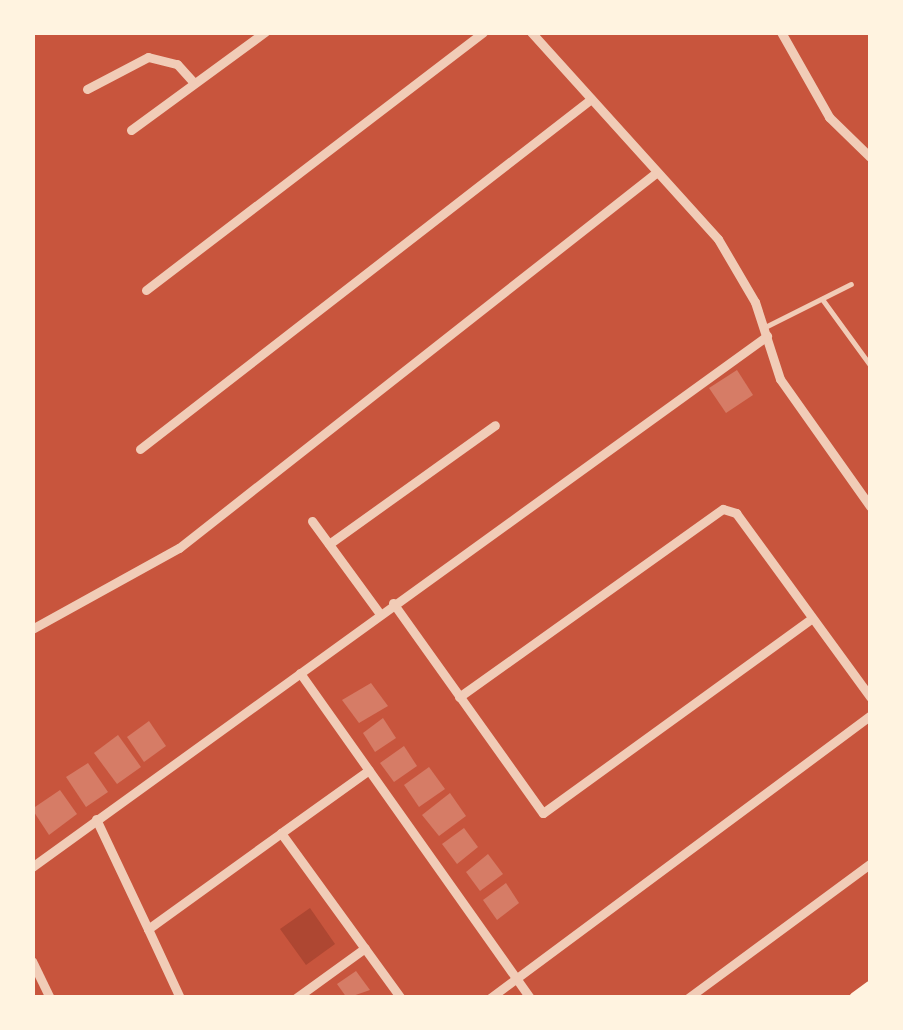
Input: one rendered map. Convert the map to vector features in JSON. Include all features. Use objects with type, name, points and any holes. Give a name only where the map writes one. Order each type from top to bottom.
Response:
[{"type":"main road","points":[[855,998],[870,986]]},
{"type":"street","points":[[131,130],[265,32]]},
{"type":"street","points":[[146,290],[483,32]]},
{"type":"street","points":[[531,32],[718,239],[766,331],[780,379],[870,506]]},
{"type":"street","points":[[781,32],[829,117],[870,156]]},
{"type":"street","points":[[87,89],[148,57],[176,64],[194,83]]},
{"type":"street","points":[[140,449],[591,99]]},
{"type":"street","points":[[32,629],[180,548],[657,172]]},
{"type":"street","points":[[32,868],[766,331]]},
{"type":"street","points":[[329,544],[496,425]]},
{"type":"street","points":[[459,697],[723,509],[736,513],[870,697]]},
{"type":"street","points":[[312,521],[380,614]]},
{"type":"street","points":[[393,604],[543,813],[812,618]]},
{"type":"street","points":[[300,673],[530,998]]},
{"type":"street","points":[[490,998],[870,716]]},
{"type":"street","points":[[148,929],[369,770]]},
{"type":"street","points":[[96,819],[180,998]]},
{"type":"street","points":[[281,833],[401,998]]},
{"type":"street","points":[[688,998],[870,864]]},
{"type":"street","points":[[296,998],[366,948]]},
{"type":"street","points":[[32,960],[50,998]]},
{"type":"lane","points":[[766,331],[852,284]]},
{"type":"lane","points":[[822,298],[870,366]]},
{"type":"shaded area","points":[[310,908],[335,944],[306,965],[280,929]]},
{"type":"building","points":[[737,370],[753,395],[726,413],[709,388]]},
{"type":"building","points":[[371,683],[388,706],[359,723],[342,700]]},
{"type":"building","points":[[383,718],[396,738],[375,752],[363,733]]},
{"type":"building","points":[[149,721],[166,746],[144,762],[127,737]]},
{"type":"building","points":[[118,735],[141,767],[117,784],[94,753]]},
{"type":"building","points":[[404,746],[417,766],[394,782],[380,763]]},
{"type":"building","points":[[88,763],[108,792],[86,807],[66,777]]},
{"type":"building","points":[[429,767],[445,789],[419,807],[404,785]]},
{"type":"building","points":[[60,790],[77,814],[49,835],[32,809]]},
{"type":"building","points":[[450,793],[466,816],[439,836],[422,815]]},
{"type":"building","points":[[464,828],[478,847],[457,864],[442,844]]},
{"type":"building","points":[[488,854],[503,874],[480,891],[466,872]]},
{"type":"building","points":[[506,883],[519,903],[497,920],[483,900]]},
{"type":"building","points":[[356,971],[370,990],[347,998],[337,984]]}]
